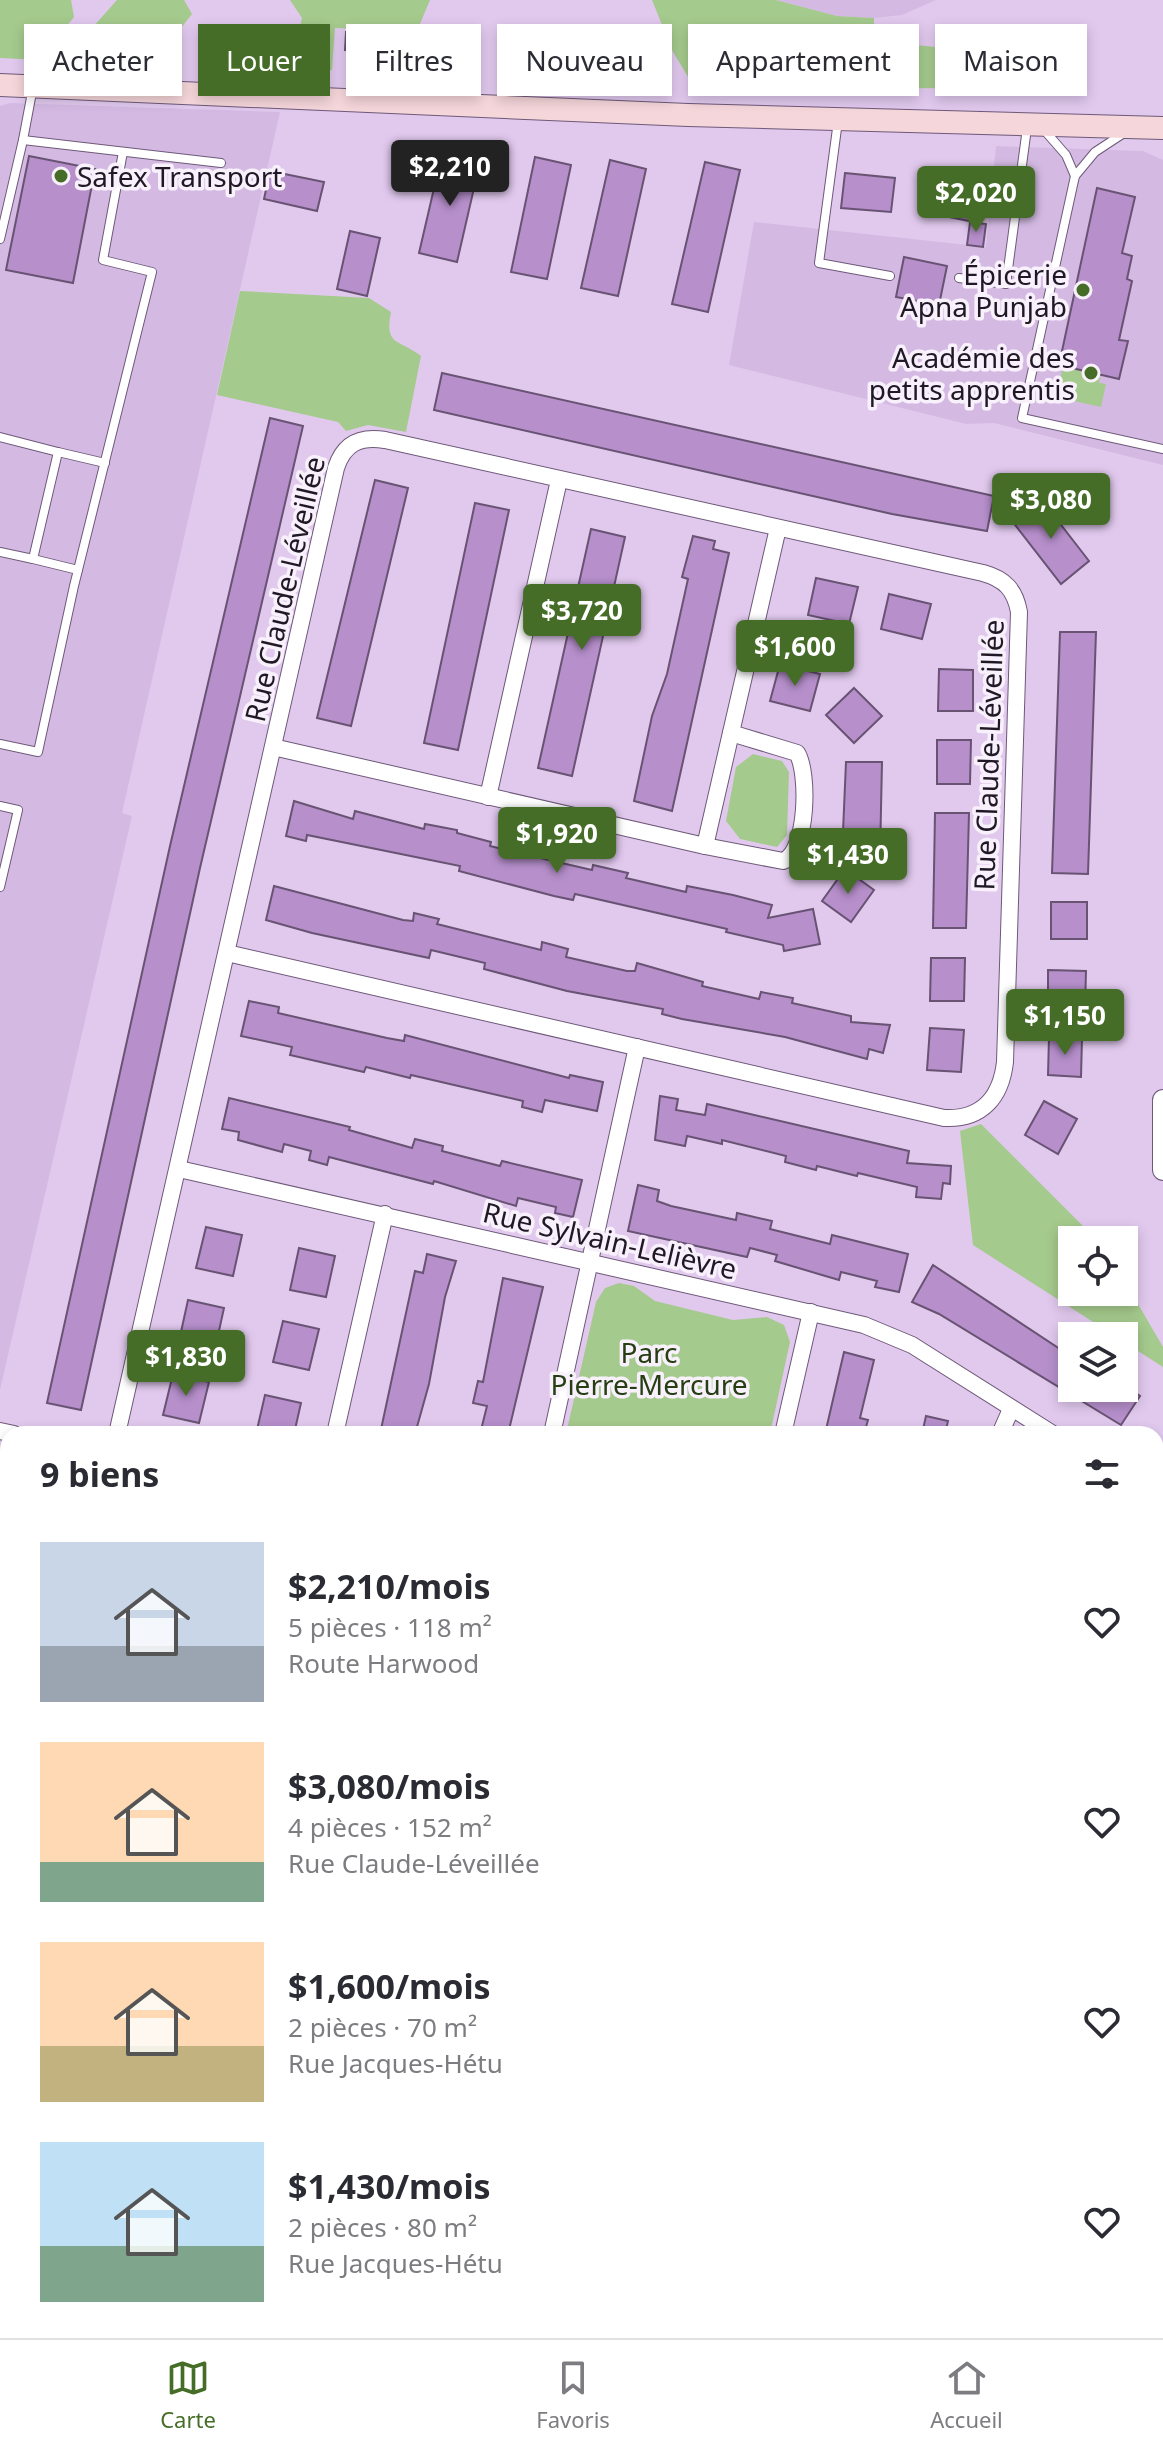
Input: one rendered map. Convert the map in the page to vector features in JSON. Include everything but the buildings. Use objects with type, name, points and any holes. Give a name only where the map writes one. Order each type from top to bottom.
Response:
[{"type":"main road","points":[[0,85],[24,86]]},
{"type":"main road","points":[[182,92],[838,120],[1163,128]]},
{"type":"street","name":"Rue Claude-Léveillée","points":[[119,1426],[336,468],[348,446],[356,440],[373,438],[995,576],[1009,586],[1017,601],[1006,1047],[1000,1086],[979,1112],[971,1116],[944,1118],[227,953]]},
{"type":"street","points":[[488,797],[559,480]]},
{"type":"street","points":[[705,846],[778,528]]},
{"type":"street","points":[[273,747],[783,861],[793,855],[801,841],[803,767],[797,753],[731,733]]},
{"type":"street","points":[[554,1426],[637,1047]]},
{"type":"street","points":[[1163,1100],[1163,1170]]},
{"type":"street","name":"Rue Sylvain-Lelièvre","points":[[179,1169],[864,1325],[912,1345],[1040,1426]]},
{"type":"street","points":[[337,1426],[385,1214]]},
{"type":"street","points":[[785,1426],[811,1312]]},
{"type":"street","points":[[1004,1426],[1011,1409]]},
{"type":"lane","points":[[0,239],[31,96]]},
{"type":"lane","points":[[838,120],[819,263],[890,276]]},
{"type":"lane","points":[[959,278],[1006,284],[1024,173],[1027,125],[1043,129],[1052,137],[1066,155],[1075,176]]},
{"type":"lane","points":[[1133,128],[1095,152],[1075,176],[1022,418],[1163,449]]},
{"type":"lane","points":[[23,140],[221,163]]},
{"type":"lane","points":[[0,744],[38,752],[78,570],[152,272],[103,260],[123,152]]},
{"type":"lane","points":[[0,437],[105,463]]},
{"type":"lane","points":[[33,559],[58,452]]},
{"type":"lane","points":[[0,552],[78,570]]},
{"type":"lane","points":[[0,806],[18,810],[0,887]]},
{"type":"shaded area","points":[[776,0],[936,0],[902,15],[874,18],[837,16]]},
{"type":"shaded area","points":[[10,103],[280,112],[122,813],[132,816],[0,1390],[0,106]]},
{"type":"shaded area","points":[[996,146],[1143,151],[1163,160],[1163,465],[994,423],[966,424],[729,365],[754,222],[986,247]]},
{"type":"green space","points":[[0,0],[71,0],[74,17],[68,24],[24,24],[24,59],[0,58]]},
{"type":"green space","points":[[117,0],[184,0],[192,14],[182,27],[182,24],[96,24]]},
{"type":"green space","points":[[290,0],[430,0],[420,24],[346,24],[346,28],[335,28],[332,70],[330,24],[301,24],[302,18]]},
{"type":"green space","points":[[652,0],[776,0],[837,16],[874,18],[874,24],[688,24],[688,77],[672,50],[672,24],[662,24]]},
{"type":"green space","points":[[919,45],[935,47],[935,88],[919,88]]},
{"type":"green space","points":[[240,291],[369,298],[391,312],[389,323],[392,337],[421,356],[406,432],[368,425],[346,431],[338,422],[217,395]]},
{"type":"green space","points":[[1063,366],[1101,375],[1099,383],[1106,384],[1101,407],[1056,397]]},
{"type":"green space","points":[[753,754],[782,761],[789,772],[787,835],[777,847],[740,839],[726,821],[736,767]]},
{"type":"green space","points":[[981,1124],[1083,1226],[1058,1226],[1058,1299],[973,1245],[960,1131]]},
{"type":"green space","name":"Parc Pierre-Mercure","points":[[619,1283],[634,1286],[655,1301],[733,1320],[767,1317],[784,1325],[790,1342],[772,1426],[568,1426],[596,1302],[605,1288]]},
{"type":"green space","points":[[1138,1304],[1163,1347],[1163,1367],[1138,1351],[1138,1322],[1093,1322],[1068,1306]]},
{"type":"place","name":"Safex Transport","points":[[61,176]]},
{"type":"place","name":"Épicerie Apna Punjab","points":[[1083,290]]},
{"type":"place","name":"Académie des petits apprentis","points":[[1091,373]]}]
